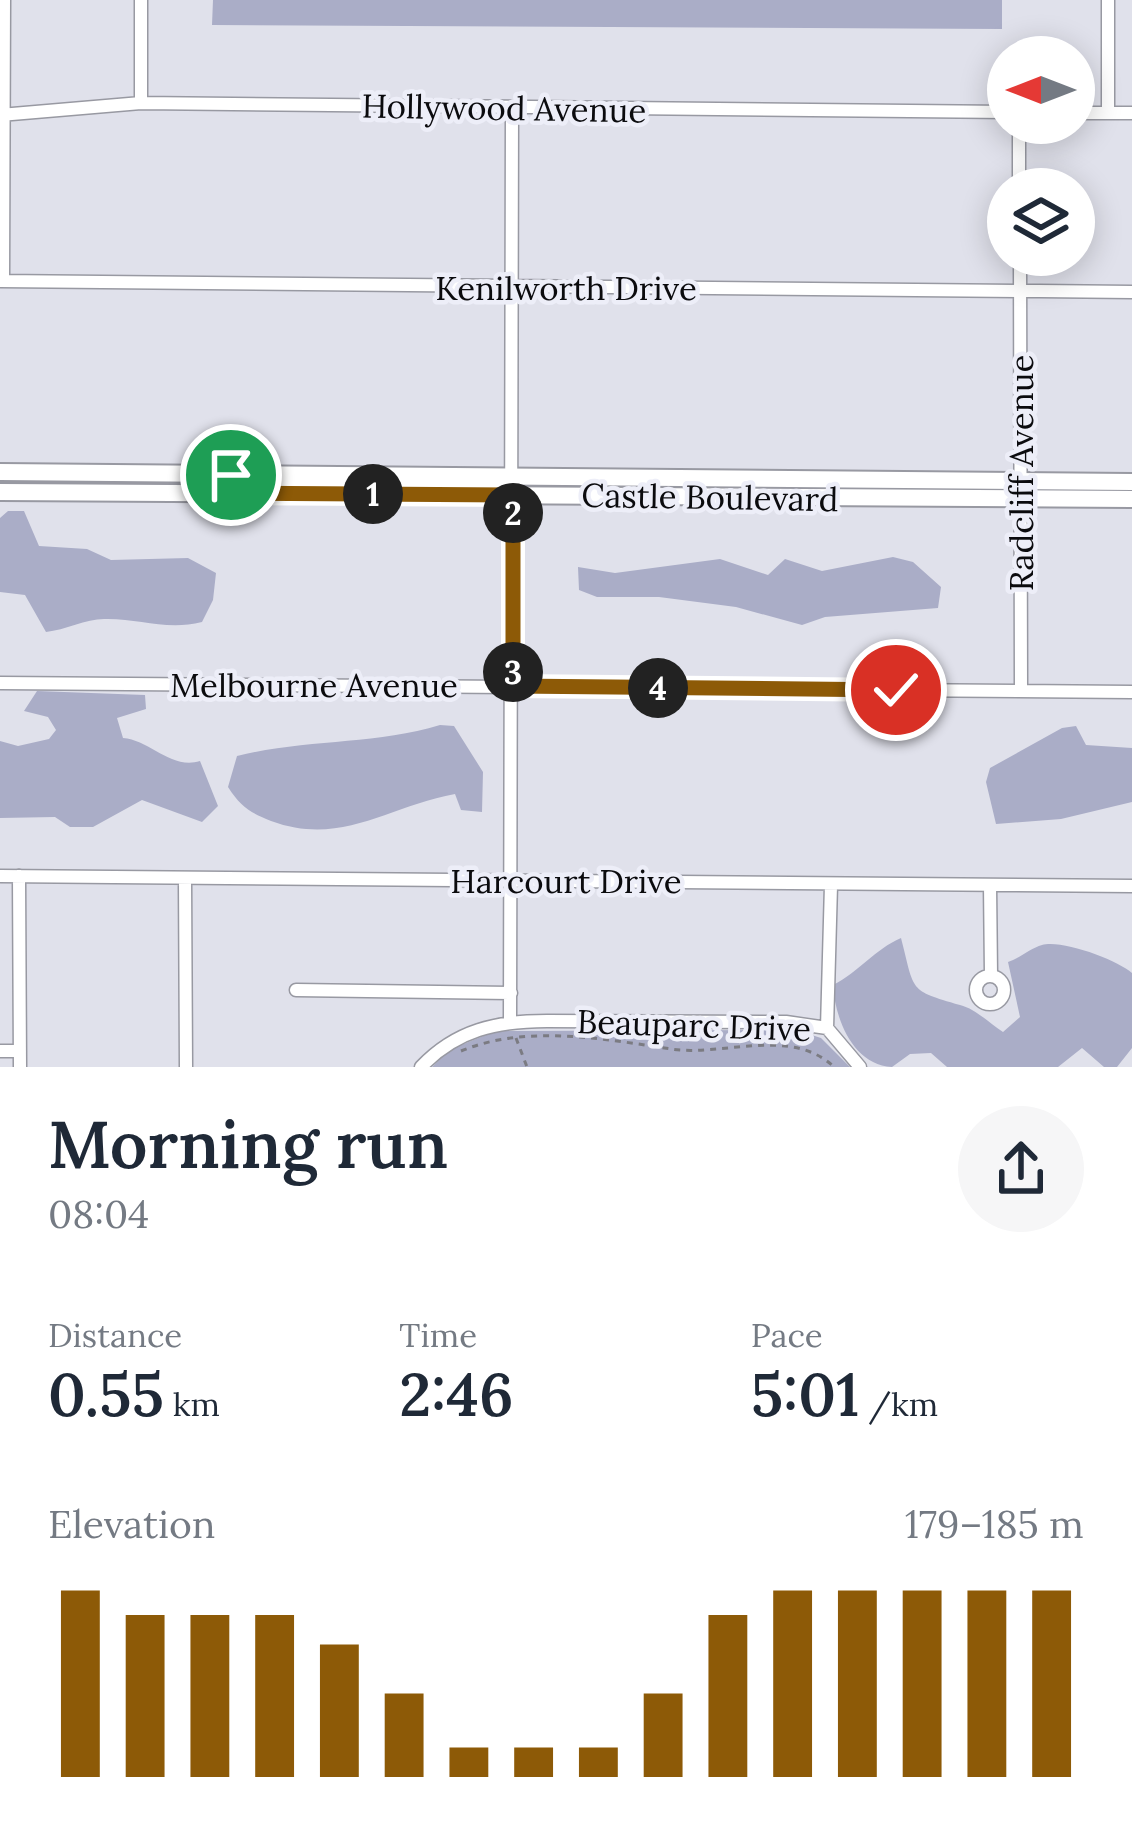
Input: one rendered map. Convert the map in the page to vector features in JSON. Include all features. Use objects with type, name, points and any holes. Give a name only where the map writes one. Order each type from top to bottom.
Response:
[{"type":"street","points":[[2,281],[4,0]]},
{"type":"street","points":[[141,0],[141,104]]},
{"type":"street","points":[[1108,0],[1108,113]]},
{"type":"street","name":"Hollywood Avenue","points":[[2,115],[141,104],[987,112]]},
{"type":"street","points":[[511,1021],[512,108]]},
{"type":"street","points":[[1095,113],[1132,113]]},
{"type":"street","name":"Radcliff Avenue","points":[[1020,276],[1021,691]]},
{"type":"street","name":"Kenilworth Drive","points":[[2,281],[1132,292]]},
{"type":"street","points":[[7,472],[7,492]]},
{"type":"street","name":"Castle Boulevard","points":[[7,472],[231,484]]},
{"type":"street","name":"Castle Boulevard","points":[[1021,491],[1132,482]]},
{"type":"street","name":"Castle Boulevard","points":[[7,492],[231,484],[513,486],[1021,491],[1132,500]]},
{"type":"street","name":"Melbourne Avenue","points":[[0,682],[1132,692]]},
{"type":"street","name":"Harcourt Drive","points":[[0,876],[1132,886]]},
{"type":"street","points":[[19,876],[20,1067]]},
{"type":"street","points":[[185,879],[186,1067]]},
{"type":"street","points":[[827,1028],[831,885]]},
{"type":"street","points":[[990,885],[991,975]]},
{"type":"street","points":[[296,990],[511,992]]},
{"type":"street","name":"Beauparc Drive","points":[[421,1067],[465,1033],[511,1021],[786,1022],[827,1028],[860,1067]]},
{"type":"street","points":[[0,1051],[20,1051]]},
{"type":"path","points":[[454,1054],[515,1036],[651,1042],[671,1049],[772,1046],[808,1052],[834,1067]]},
{"type":"path","points":[[515,1036],[527,1067]]},
{"type":"shaded area","points":[[213,0],[1002,0],[1002,29],[212,25]]},
{"type":"shaded area","points":[[8,511],[24,511],[39,546],[87,549],[111,560],[188,558],[216,573],[213,600],[202,622],[176,625],[104,619],[46,632],[25,595],[0,592],[0,518]]},
{"type":"shaded area","points":[[893,557],[913,562],[941,587],[938,608],[825,617],[802,625],[736,607],[659,597],[597,597],[579,590],[578,567],[615,573],[720,559],[768,575],[785,559],[822,571]]},
{"type":"shaded area","points":[[37,691],[145,695],[146,709],[117,718],[123,738],[180,761],[200,761],[218,806],[202,822],[142,800],[93,827],[70,827],[55,817],[0,818],[0,741],[18,746],[49,739],[56,730],[48,717],[24,711]]},
{"type":"shaded area","points":[[454,726],[483,772],[482,812],[461,810],[455,794],[343,827],[297,828],[251,812],[228,787],[237,756]]},
{"type":"shaded area","points":[[1076,726],[1086,745],[1132,748],[1132,802],[1061,819],[996,824],[986,782],[990,768],[1062,728]]},
{"type":"shaded area","points":[[901,938],[916,986],[972,1010],[1003,1032],[1020,1017],[1008,962],[1051,944],[1115,962],[1132,973],[1132,1048],[1117,1067],[1104,1067],[1082,1048],[1058,1067],[947,1067],[931,1053],[910,1054],[892,1067],[878,1064],[849,1038],[833,985]]},
{"type":"shaded area","points":[[796,1030],[821,1038],[850,1067],[432,1067],[451,1049],[496,1031]]},
{"type":"route","points":[[231,475],[231,493],[513,495],[513,686],[896,690]]}]
